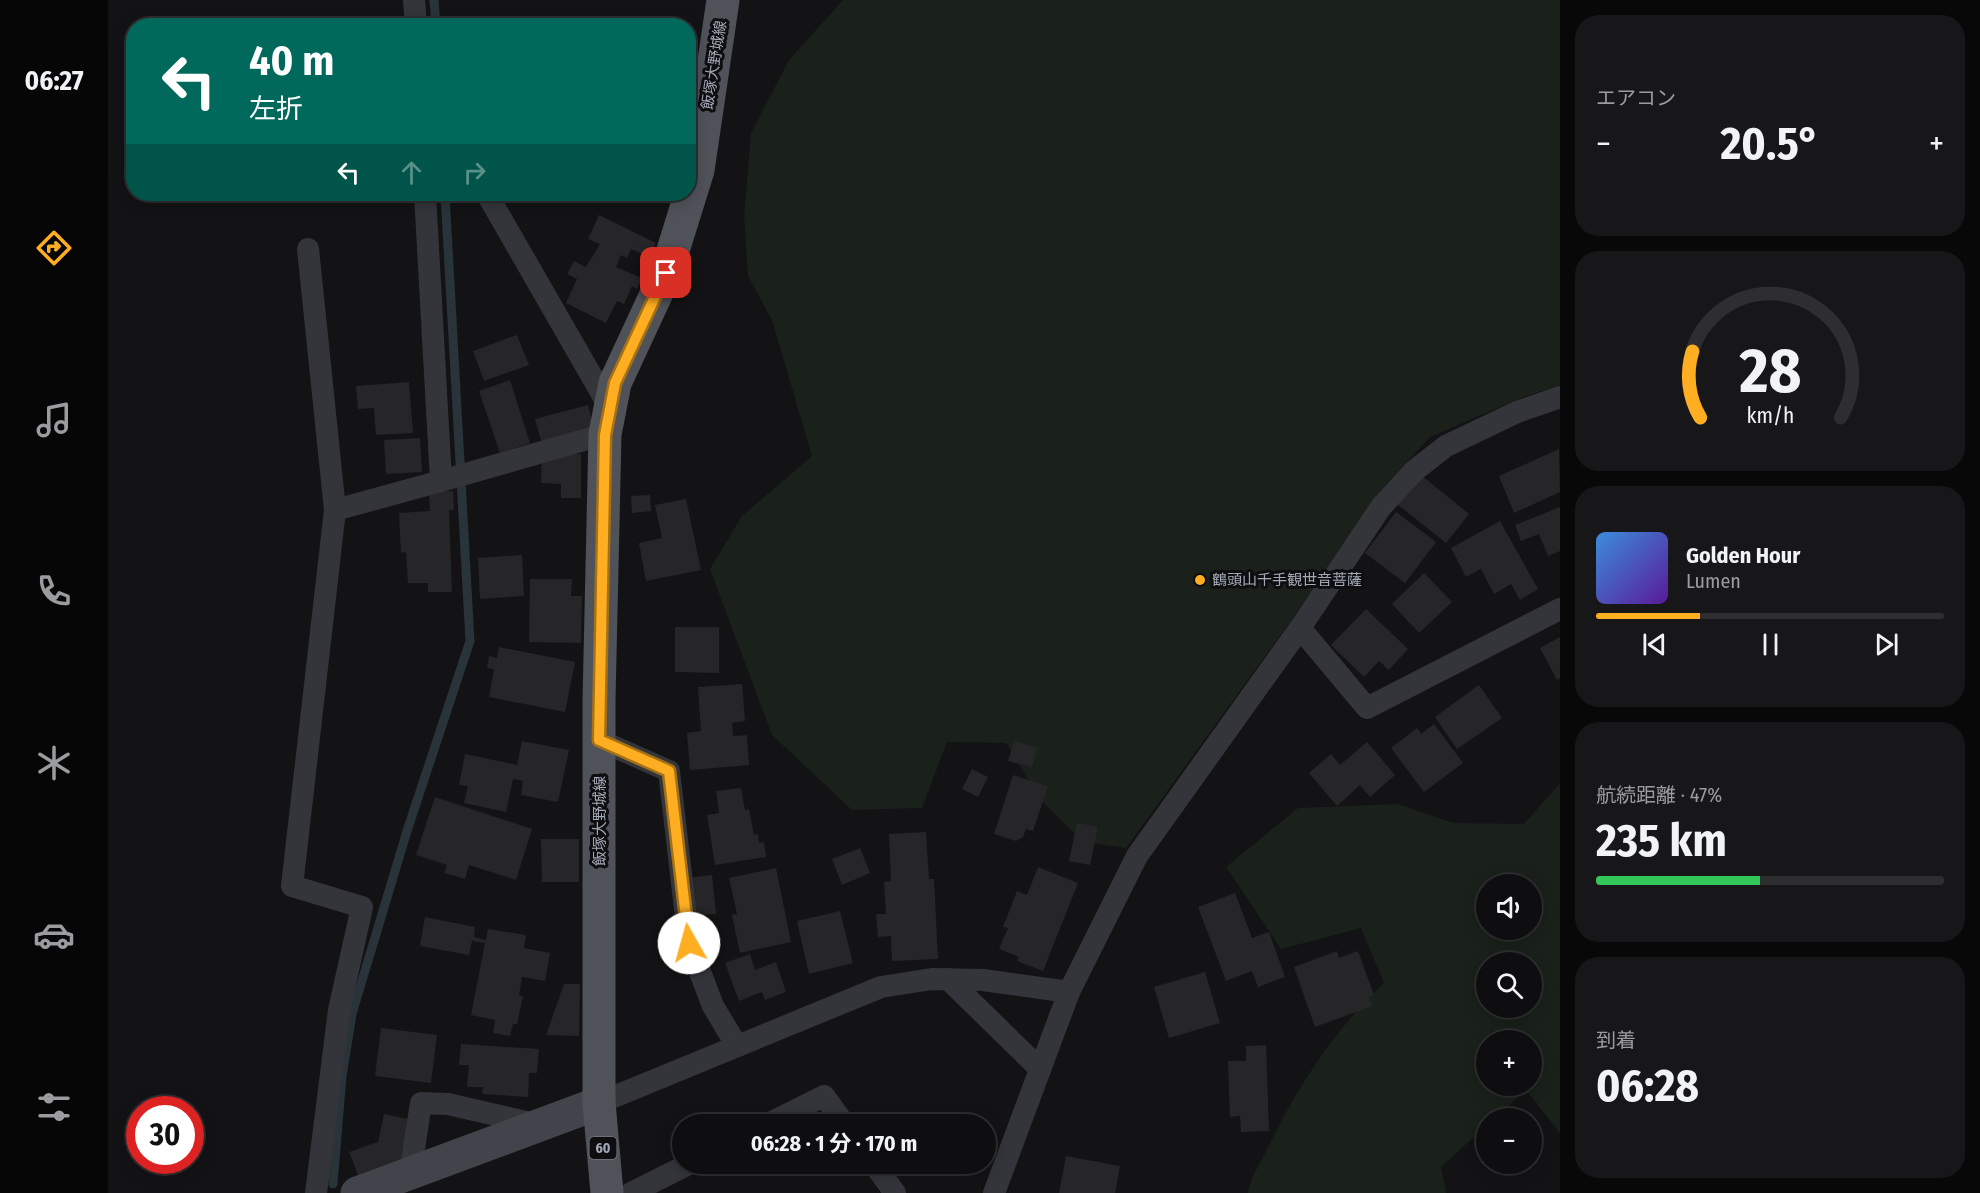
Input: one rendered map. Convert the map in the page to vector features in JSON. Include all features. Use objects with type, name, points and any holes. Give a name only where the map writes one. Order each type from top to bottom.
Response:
[{"type":"main road","name":"飯塚大野城線","points":[[696,176],[723,0]]},
{"type":"main road","name":"飯塚大野城線","points":[[607,1193],[599,1103],[599,740],[607,421],[615,383],[666,273],[688,201]]},
{"type":"street","points":[[414,0],[415,18]]},
{"type":"street","points":[[426,201],[458,476]]},
{"type":"street","points":[[335,510],[458,476],[607,421],[491,201]]},
{"type":"street","points":[[308,249],[335,510],[292,886],[362,907],[339,1010],[316,1193]]},
{"type":"street","points":[[994,1193],[1069,992],[1137,856],[1300,628],[1381,507],[1414,471],[1446,446],[1517,412],[1560,398]]},
{"type":"street","points":[[1300,628],[1367,708],[1560,609]]},
{"type":"street","points":[[599,740],[669,771],[689,943],[713,1006],[737,1046]]},
{"type":"street","points":[[357,1193],[599,1103],[881,987],[932,979],[948,979],[983,980],[1069,992]]},
{"type":"street","points":[[948,979],[1041,1069]]},
{"type":"street","points":[[788,1114],[824,1096],[837,1114]]},
{"type":"street","points":[[410,1174],[420,1103],[448,1104],[539,1125]]},
{"type":"street","points":[[631,1193],[672,1172]]},
{"type":"street","points":[[882,1174],[896,1193]]},
{"type":"shaded area","points":[[843,0],[1560,0],[1560,385],[1523,397],[1430,437],[1382,489],[1292,619],[1126,848],[1083,842],[1040,799],[1006,743],[947,742],[922,808],[852,810],[772,735],[710,569],[742,516],[812,456],[772,320],[748,276],[744,217],[751,133],[789,60]]},
{"type":"shaded area","points":[[1560,783],[1560,1133],[1531,1096],[1542,1096],[1542,1030],[1476,1030],[1476,1096],[1519,1096],[1506,1108],[1476,1108],[1476,1135],[1441,1167],[1446,1193],[1248,1193],[1255,1172],[1290,1105],[1318,1061],[1348,1021],[1384,983],[1361,928],[1281,949],[1226,867],[1298,808],[1398,804],[1453,823],[1524,824]]},
{"type":"building","points":[[599,215],[656,243],[649,257],[631,249],[627,258],[621,255],[616,267],[642,278],[637,289],[632,286],[624,304],[617,301],[606,323],[566,303],[577,279],[567,274],[574,261],[586,267],[600,244],[588,239]]},
{"type":"building","points":[[517,335],[529,365],[484,381],[473,351]]},
{"type":"building","points":[[510,380],[530,443],[500,453],[479,391]]},
{"type":"building","points":[[409,382],[413,433],[376,435],[374,408],[358,409],[356,386]]},
{"type":"building","points":[[588,405],[594,430],[542,444],[535,419]]},
{"type":"building","points":[[420,438],[422,472],[386,474],[384,440]]},
{"type":"building","points":[[1559,449],[1560,492],[1514,513],[1499,476]]},
{"type":"building","points":[[542,454],[581,454],[581,498],[561,498],[561,484],[541,483]]},
{"type":"building","points":[[1421,475],[1469,514],[1446,543],[1397,504]]},
{"type":"building","points":[[453,491],[454,510],[449,510],[452,592],[428,592],[428,583],[408,583],[406,552],[401,553],[399,513],[430,511],[429,492]]},
{"type":"building","points":[[650,495],[651,511],[632,513],[631,496]]},
{"type":"building","points":[[686,499],[701,570],[646,581],[639,543],[662,538],[655,505]]},
{"type":"building","points":[[1560,507],[1560,551],[1548,556],[1539,534],[1521,541],[1515,525]]},
{"type":"building","points":[[1396,512],[1436,542],[1405,583],[1365,553]]},
{"type":"building","points":[[1500,521],[1538,589],[1520,600],[1511,584],[1494,594],[1481,569],[1466,577],[1451,548]]},
{"type":"building","points":[[522,555],[524,596],[480,599],[478,558]]},
{"type":"building","points":[[1424,573],[1452,602],[1419,633],[1392,604]]},
{"type":"building","points":[[530,579],[572,579],[571,596],[582,596],[581,643],[529,642]]},
{"type":"building","points":[[1366,609],[1408,649],[1389,670],[1379,661],[1364,677],[1331,645]]},
{"type":"building","points":[[675,627],[719,627],[719,673],[675,672]]},
{"type":"building","points":[[1560,637],[1560,678],[1557,680],[1540,648]]},
{"type":"building","points":[[499,647],[575,662],[565,712],[489,697],[494,669],[487,668],[489,656],[497,658]]},
{"type":"building","points":[[742,684],[745,721],[732,723],[733,736],[747,735],[749,765],[690,770],[687,733],[701,731],[698,687]]},
{"type":"building","points":[[1479,685],[1502,718],[1457,749],[1435,717]]},
{"type":"building","points":[[1434,724],[1463,763],[1424,792],[1391,748],[1417,728],[1421,734]]},
{"type":"building","points":[[522,741],[569,750],[558,802],[521,795],[523,781],[513,779],[506,812],[464,803],[468,786],[459,785],[465,754],[517,765]]},
{"type":"building","points":[[1014,741],[1037,748],[1032,767],[1008,761]]},
{"type":"building","points":[[1367,742],[1395,775],[1370,797],[1360,785],[1337,806],[1309,773],[1331,754],[1340,765]]},
{"type":"building","points":[[972,769],[988,777],[978,797],[962,789]]},
{"type":"building","points":[[1013,775],[1048,786],[1033,831],[1026,829],[1023,837],[1016,841],[994,834]]},
{"type":"building","points":[[741,788],[745,810],[749,809],[754,835],[758,834],[759,843],[764,842],[766,857],[715,865],[707,815],[719,813],[716,791]]},
{"type":"building","points":[[435,797],[532,829],[516,880],[469,865],[465,879],[444,873],[447,865],[416,855]]},
{"type":"building","points":[[1077,823],[1098,827],[1090,865],[1069,861]]},
{"type":"building","points":[[926,832],[929,879],[934,879],[938,959],[892,961],[891,936],[878,937],[876,914],[886,914],[884,882],[891,881],[889,834]]},
{"type":"building","points":[[541,839],[579,839],[579,882],[542,882]]},
{"type":"building","points":[[860,848],[870,873],[842,885],[832,859]]},
{"type":"building","points":[[1038,867],[1078,883],[1043,971],[1017,961],[1019,957],[999,949],[1008,928],[1003,927],[1017,891],[1027,895]]},
{"type":"building","points":[[776,868],[791,942],[740,953],[732,915],[737,914],[729,878]]},
{"type":"building","points":[[712,875],[716,914],[690,916],[687,878]]},
{"type":"building","points":[[1235,893],[1252,938],[1269,932],[1285,977],[1258,987],[1252,971],[1226,981],[1198,907]]},
{"type":"building","points":[[840,911],[853,963],[809,974],[797,921]]},
{"type":"building","points":[[425,917],[475,927],[474,937],[486,940],[488,929],[526,935],[524,948],[550,953],[545,981],[522,977],[519,996],[523,996],[517,1024],[513,1024],[510,1036],[493,1033],[495,1020],[471,1015],[485,943],[472,941],[469,955],[420,946]]},
{"type":"building","points":[[1337,951],[1339,958],[1358,951],[1374,995],[1369,997],[1372,1006],[1315,1027],[1294,967]]},
{"type":"building","points":[[750,954],[755,970],[776,962],[786,992],[765,1000],[762,992],[739,1001],[725,963]]},
{"type":"building","points":[[1205,972],[1220,1023],[1169,1038],[1154,987]]},
{"type":"building","points":[[564,984],[580,984],[579,1036],[546,1035]]},
{"type":"building","points":[[381,1028],[437,1035],[431,1083],[375,1076]]},
{"type":"building","points":[[461,1044],[539,1049],[537,1073],[529,1073],[528,1097],[482,1094],[483,1087],[467,1087],[469,1065],[459,1065]]},
{"type":"building","points":[[1266,1045],[1269,1131],[1241,1132],[1240,1116],[1230,1117],[1228,1061],[1246,1061],[1246,1046]]},
{"type":"building","points":[[384,1114],[412,1120],[403,1158],[358,1175],[349,1152],[378,1142]]},
{"type":"building","points":[[1066,1156],[1120,1166],[1115,1193],[1059,1193]]},
{"type":"waterway","points":[[434,0],[435,18]]},
{"type":"waterway","points":[[333,1184],[342,1076],[352,1014],[407,831],[470,641],[445,201]]},
{"type":"place","name":"鶴頭山千手観世音菩薩","points":[[1200,580]]},
{"type":"route","points":[[666,273],[615,383],[605,435],[599,740],[669,771],[689,943]]}]
